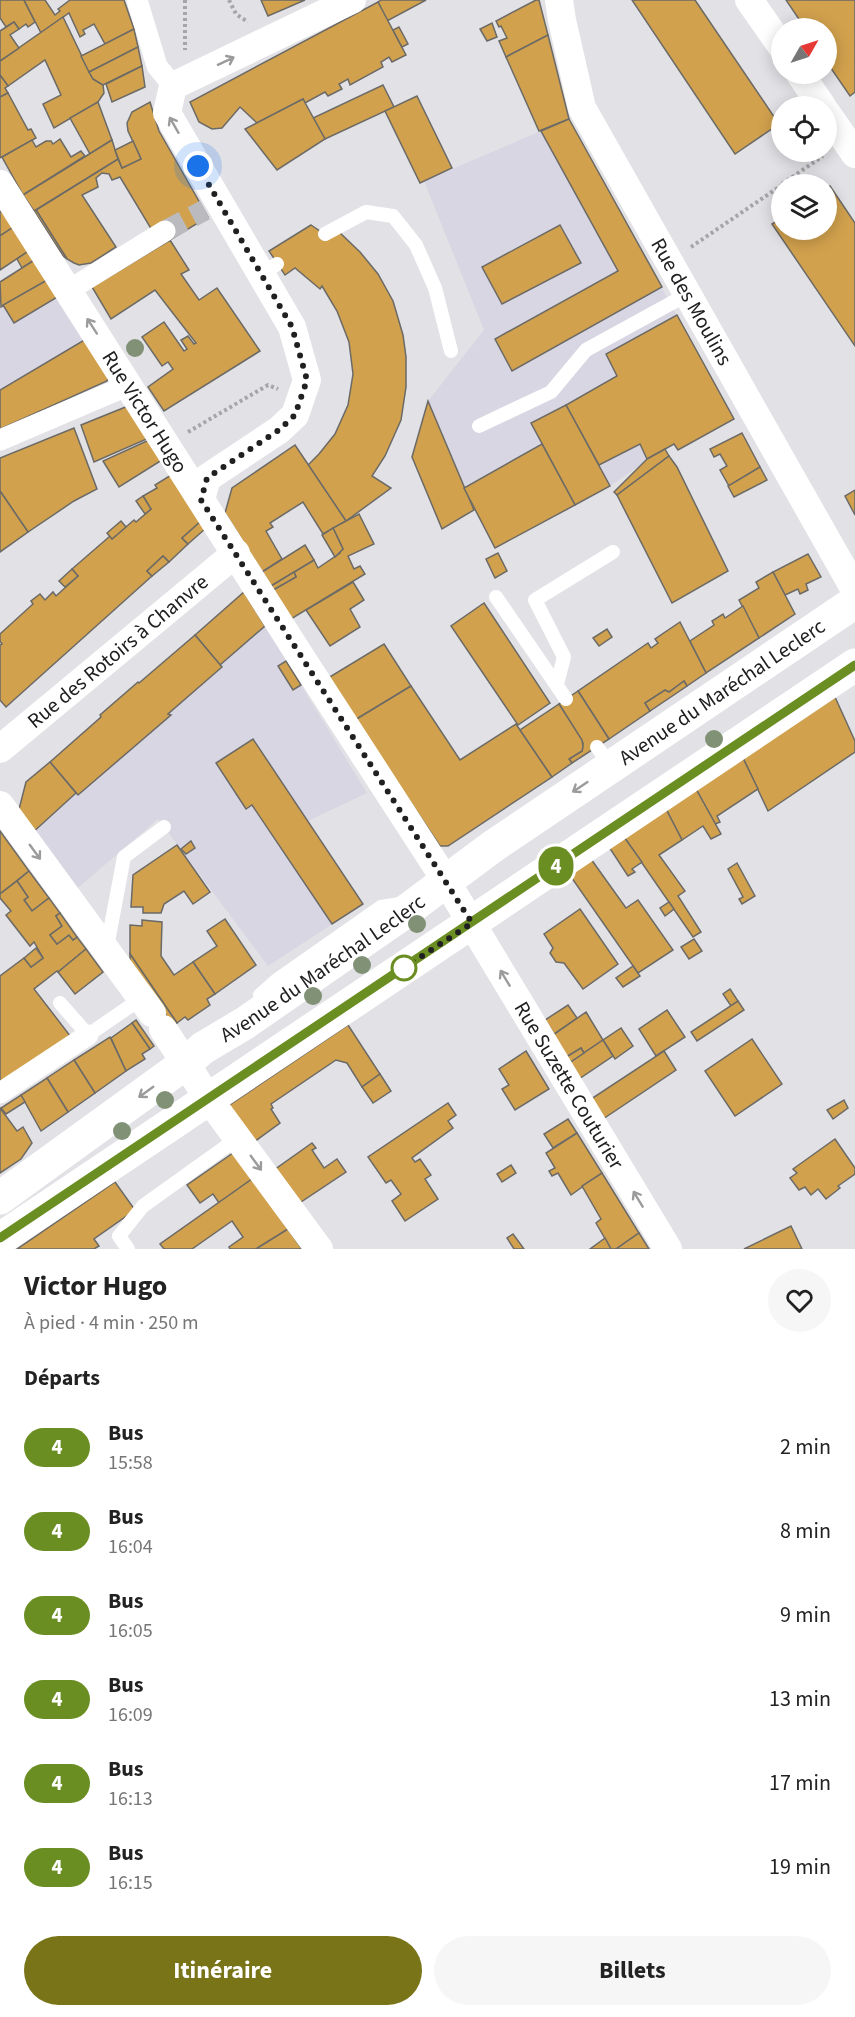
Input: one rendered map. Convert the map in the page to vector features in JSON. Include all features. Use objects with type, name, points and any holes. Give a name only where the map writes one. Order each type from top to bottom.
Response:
[{"type":"street","points":[[137,0],[157,66],[179,83]]},
{"type":"street","points":[[201,500],[207,478],[279,430],[295,415],[307,380],[292,327],[269,269],[211,206],[168,113],[179,83],[352,0]]},
{"type":"street","name":"Rue des Moulins","points":[[559,0],[582,108],[855,590]]},
{"type":"street","points":[[749,0],[771,31]]},
{"type":"street","points":[[837,125],[852,143]]},
{"type":"street","name":"Rue Victor Hugo","points":[[2,189],[69,290],[446,881]]},
{"type":"street","points":[[69,290],[165,231]]},
{"type":"street","points":[[0,440],[129,385]]},
{"type":"street","name":"Rue des Rotoirs à Chanvre","points":[[0,748],[236,553]]},
{"type":"street","name":"Avenue du Maréchal Leclerc","points":[[0,1198],[194,1055],[245,1023],[420,901],[604,756],[855,602]]},
{"type":"street","points":[[0,1239],[855,665]]},
{"type":"street","points":[[0,805],[152,1013],[194,1055],[208,1098],[319,1249]]},
{"type":"street","name":"Rue Suzette Couturier","points":[[446,881],[668,1249]]},
{"type":"street","points":[[0,1093],[88,1035]]},
{"type":"lane","points":[[325,234],[366,212],[393,216],[416,245],[435,288],[451,351]]},
{"type":"lane","points":[[479,426],[551,392],[586,350],[688,294]]},
{"type":"lane","points":[[556,684],[564,657],[535,600],[614,552]]},
{"type":"lane","points":[[496,597],[567,699]]},
{"type":"lane","points":[[106,949],[124,857],[164,827]]},
{"type":"lane","points":[[60,1003],[88,1035],[152,1013]]},
{"type":"lane","points":[[128,1249],[119,1236],[143,1206],[238,1138]]},
{"type":"path","points":[[179,83],[185,0]]},
{"type":"path","points":[[800,174],[852,143]]},
{"type":"path","points":[[669,262],[771,192]]},
{"type":"path","points":[[167,445],[268,385],[302,399]]},
{"type":"shaded area","points":[[569,119],[734,419],[678,450],[673,444],[610,486],[495,548],[474,510],[442,529],[412,457],[428,401],[484,330],[424,181]]},
{"type":"shaded area","points":[[49,279],[109,375],[107,381],[0,429],[0,307]]},
{"type":"shaded area","points":[[244,592],[367,793],[308,821],[363,904],[268,966],[158,819],[72,893],[17,817],[26,782]]},
{"type":"building","points":[[0,0],[24,0],[35,22],[19,29],[14,22],[6,27],[0,18]]},
{"type":"building","points":[[24,0],[45,0],[55,15],[60,11],[58,9],[70,0],[124,0],[134,29],[105,44],[94,24],[83,30],[85,34],[80,37],[69,13],[41,33]]},
{"type":"building","points":[[261,0],[305,0],[268,16]]},
{"type":"building","points":[[381,0],[426,0],[387,21],[378,2]]},
{"type":"building","points":[[539,0],[548,35],[506,57],[499,41],[507,38],[496,21]]},
{"type":"building","points":[[632,0],[695,0],[771,112],[771,129],[735,154]]},
{"type":"building","points":[[786,0],[855,0],[855,92],[850,96],[837,77],[837,18],[798,18]]},
{"type":"building","points":[[378,2],[406,55],[392,62],[389,57],[381,62],[383,67],[350,85],[348,79],[339,84],[342,89],[328,96],[325,92],[305,103],[303,99],[257,123],[240,107],[222,128],[212,129],[199,122],[190,102]]},
{"type":"building","points":[[63,17],[93,79],[103,85],[104,93],[98,102],[54,128],[43,104],[61,95],[45,60],[8,86],[0,75],[0,61]]},
{"type":"building","points":[[14,22],[19,29],[10,35],[19,48],[0,61],[0,31]]},
{"type":"building","points":[[492,23],[497,37],[487,41],[480,29]]},
{"type":"building","points":[[399,27],[408,44],[402,47],[393,30]]},
{"type":"building","points":[[134,29],[138,47],[89,72],[81,56]]},
{"type":"building","points":[[548,35],[569,119],[539,131],[506,57]]},
{"type":"building","points":[[138,47],[142,66],[103,85],[93,79],[89,72]]},
{"type":"building","points":[[142,66],[145,87],[112,102],[106,84]]},
{"type":"building","points":[[0,75],[8,86],[5,88],[8,93],[0,97]]},
{"type":"building","points":[[383,85],[394,107],[325,139],[313,118]]},
{"type":"building","points":[[8,93],[28,130],[31,129],[36,138],[0,158],[0,97]]},
{"type":"building","points":[[417,96],[452,168],[420,183],[385,111]]},
{"type":"building","points":[[303,99],[325,139],[277,170],[245,129]]},
{"type":"building","points":[[98,102],[112,140],[90,154],[70,118]]},
{"type":"building","points":[[150,102],[159,131],[208,217],[170,240],[153,232],[120,177],[112,180],[109,174],[102,173],[96,178],[98,187],[82,195],[116,247],[91,263],[79,265],[74,263],[67,259],[36,210],[118,159],[122,168],[141,159],[128,131],[127,123],[132,112]]},
{"type":"building","points":[[569,119],[662,287],[512,371],[495,339],[618,271],[541,131]]},
{"type":"building","points":[[60,139],[71,157],[81,151],[85,156],[23,195],[2,157],[32,140],[36,147],[46,141],[51,141],[53,144]]},
{"type":"building","points":[[112,140],[118,159],[34,211],[23,195]]},
{"type":"building","points":[[133,141],[141,159],[122,168],[115,150]]},
{"type":"building","points":[[837,196],[855,223],[855,346],[783,240],[837,240]]},
{"type":"building","points":[[0,210],[15,226],[0,236]]},
{"type":"building","points":[[36,210],[67,259],[34,211]]},
{"type":"building","points":[[311,225],[329,237],[338,231],[360,252],[378,274],[393,301],[403,335],[406,357],[406,387],[401,420],[385,456],[372,476],[391,488],[346,521],[308,465],[335,434],[348,405],[353,374],[349,342],[337,311],[322,286],[320,289],[295,268],[285,275],[269,251]]},
{"type":"building","points":[[560,225],[581,263],[502,304],[482,267]]},
{"type":"building","points":[[15,226],[30,250],[0,270],[0,236]]},
{"type":"building","points":[[170,240],[189,270],[181,274],[199,300],[217,288],[260,351],[164,411],[148,387],[173,369],[168,362],[162,366],[142,337],[164,322],[184,351],[187,349],[181,340],[188,336],[194,344],[196,343],[155,290],[111,319],[92,287]]},
{"type":"building","points":[[30,250],[36,259],[22,268],[17,259]]},
{"type":"building","points":[[36,259],[49,279],[1,307],[0,282]]},
{"type":"building","points":[[49,279],[59,296],[14,323],[3,305]]},
{"type":"building","points":[[677,315],[734,419],[678,450],[674,444],[647,459],[640,444],[599,465],[566,405],[617,376],[606,354]]},
{"type":"building","points":[[86,339],[109,375],[107,381],[0,429],[0,390]]},
{"type":"building","points":[[428,401],[474,510],[442,529],[412,457]]},
{"type":"building","points":[[566,405],[610,486],[575,505],[531,423]]},
{"type":"building","points":[[128,406],[149,438],[94,462],[81,425]]},
{"type":"building","points":[[74,428],[97,489],[74,501],[28,532],[0,491],[0,458]]},
{"type":"building","points":[[742,433],[760,467],[729,486],[720,470],[727,466],[720,454],[714,457],[710,449]]},
{"type":"building","points":[[149,440],[162,460],[119,487],[103,461]]},
{"type":"building","points":[[542,444],[575,505],[495,548],[464,488]]},
{"type":"building","points":[[295,445],[346,521],[323,534],[303,502],[270,523],[273,527],[266,531],[282,559],[262,572],[225,513],[232,488]]},
{"type":"building","points":[[665,449],[669,456],[617,495],[614,492],[647,459]]},
{"type":"building","points":[[669,456],[677,467],[728,571],[672,603],[617,495]]},
{"type":"building","points":[[760,467],[767,480],[734,497],[728,486]]},
{"type":"building","points":[[171,475],[200,522],[182,538],[188,544],[169,562],[163,556],[147,571],[152,576],[6,707],[0,700],[0,645],[2,644],[0,634],[33,604],[31,601],[40,594],[45,600],[53,592],[56,596],[78,576],[72,569],[110,536],[112,539],[151,509],[143,496],[157,488],[155,485]]},
{"type":"building","points":[[855,490],[855,515],[845,496]]},
{"type":"building","points":[[0,491],[28,532],[0,552]]},
{"type":"building","points":[[143,496],[151,509],[145,514],[136,501]]},
{"type":"building","points":[[359,514],[374,544],[348,556],[354,569],[360,566],[365,574],[291,619],[273,590],[296,577],[294,572],[314,560],[318,568],[340,553],[339,551],[343,549],[333,528]]},
{"type":"building","points":[[121,521],[126,527],[112,539],[107,533]]},
{"type":"building","points":[[200,522],[205,529],[188,544],[182,538]]},
{"type":"building","points":[[333,528],[343,549],[335,557],[322,535]]},
{"type":"building","points":[[305,545],[314,560],[271,586],[262,572]]},
{"type":"building","points":[[498,553],[507,571],[495,578],[486,559]]},
{"type":"building","points":[[808,554],[821,577],[806,584],[808,590],[800,594],[798,589],[785,595],[773,572]]},
{"type":"building","points":[[163,556],[169,562],[152,576],[147,571]]},
{"type":"building","points":[[72,569],[78,576],[65,587],[59,581]]},
{"type":"building","points":[[294,572],[296,577],[273,590],[271,586]]},
{"type":"building","points":[[773,572],[795,614],[759,638],[739,600],[759,588],[756,582]]},
{"type":"building","points":[[353,582],[364,600],[350,609],[360,627],[330,646],[306,610]]},
{"type":"building","points":[[244,592],[265,626],[220,665],[195,635]]},
{"type":"building","points":[[484,603],[550,703],[518,725],[451,626]]},
{"type":"building","points":[[743,606],[759,638],[706,673],[690,641],[714,625],[712,621],[723,614],[725,618]]},
{"type":"building","points":[[680,622],[706,673],[687,686],[684,681],[669,692],[665,690],[645,703],[650,711],[609,739],[578,691],[648,643],[651,648],[658,643],[655,639]]},
{"type":"building","points":[[607,629],[612,637],[599,646],[593,638]]},
{"type":"building","points":[[195,635],[222,667],[168,714],[171,715],[78,795],[50,762],[101,717],[100,715]]},
{"type":"building","points":[[384,644],[411,686],[355,720],[328,678]]},
{"type":"building","points":[[286,661],[301,685],[293,690],[278,666]]},
{"type":"building","points":[[684,681],[687,686],[650,711],[645,703],[665,690],[669,692]]},
{"type":"building","points":[[411,686],[460,760],[516,724],[552,777],[448,846],[440,846],[355,720]]},
{"type":"building","points":[[578,691],[609,739],[572,763],[569,759],[582,751],[583,743],[559,704]]},
{"type":"building","points":[[835,697],[855,741],[855,752],[768,811],[743,758]]},
{"type":"building","points":[[559,704],[582,740],[583,747],[582,751],[569,759],[572,763],[552,777],[520,730]]},
{"type":"building","points":[[253,739],[363,904],[332,924],[252,805],[246,809],[216,763]]},
{"type":"building","points":[[743,758],[758,789],[717,816],[720,822],[715,824],[696,789]]},
{"type":"building","points":[[50,762],[76,793],[30,835],[17,817],[26,782]]},
{"type":"building","points":[[696,789],[721,834],[711,839],[703,826],[682,840],[666,809]]},
{"type":"building","points":[[666,809],[682,840],[659,855],[685,891],[678,896],[701,932],[693,937],[624,837]]},
{"type":"building","points":[[0,831],[29,871],[0,894]]},
{"type":"building","points":[[624,837],[642,862],[632,869],[635,872],[628,876],[609,847]]},
{"type":"building","points":[[191,841],[195,848],[186,854],[181,849]]},
{"type":"building","points":[[177,845],[210,892],[193,904],[184,891],[164,904],[161,913],[143,913],[143,907],[131,907],[133,875]]},
{"type":"building","points":[[591,859],[626,908],[638,900],[673,950],[638,973],[569,874]]},
{"type":"building","points":[[737,863],[755,896],[742,904],[739,899],[743,897],[728,869]]},
{"type":"building","points":[[29,871],[49,898],[32,911],[24,900],[28,897],[17,881]]},
{"type":"building","points":[[17,881],[28,897],[24,900],[32,911],[49,898],[60,913],[56,916],[62,926],[50,935],[57,944],[69,935],[73,940],[77,937],[86,949],[34,989],[71,1037],[0,1083],[0,976],[24,958],[31,967],[43,958],[34,942],[30,946],[6,915],[11,911],[0,898],[0,894]]},
{"type":"building","points":[[669,902],[674,909],[665,916],[660,908]]},
{"type":"building","points":[[580,909],[618,964],[583,989],[564,963],[556,962],[550,953],[553,948],[544,934]]},
{"type":"building","points":[[60,913],[77,937],[73,940],[69,935],[57,944],[50,935],[62,926],[56,916]]},
{"type":"building","points":[[225,919],[256,965],[215,994],[193,962],[217,946],[207,931]]},
{"type":"building","points":[[142,920],[162,922],[161,956],[174,975],[193,962],[215,994],[207,999],[210,1005],[188,1020],[185,1017],[177,1023],[130,954],[130,925],[142,926]]},
{"type":"building","points":[[694,939],[702,951],[689,959],[681,947]]},
{"type":"building","points":[[36,948],[43,958],[31,967],[24,958]]},
{"type":"building","points":[[86,949],[103,972],[75,994],[58,972]]},
{"type":"building","points":[[130,954],[177,1023],[172,1024],[130,962]]},
{"type":"building","points":[[633,966],[640,976],[623,987],[616,978]]},
{"type":"building","points":[[730,989],[738,1001],[731,1006],[723,994]]},
{"type":"building","points":[[738,1001],[744,1010],[697,1041],[691,1032]]},
{"type":"building","points":[[568,1005],[577,1018],[554,1034],[545,1020]]},
{"type":"building","points":[[667,1010],[685,1037],[656,1056],[639,1029]]},
{"type":"building","points":[[586,1012],[603,1040],[584,1053],[581,1048],[563,1059],[549,1038]]},
{"type":"building","points":[[136,1020],[154,1046],[150,1049],[132,1023]]},
{"type":"building","points":[[132,1023],[150,1049],[142,1054],[145,1059],[126,1071],[111,1038]]},
{"type":"building","points":[[348,1025],[380,1074],[362,1087],[347,1063],[336,1060],[271,1104],[273,1108],[271,1109],[280,1123],[254,1142],[228,1106]]},
{"type":"building","points":[[621,1028],[633,1046],[615,1059],[603,1040]]},
{"type":"building","points":[[110,1037],[126,1071],[95,1093],[74,1060]]},
{"type":"building","points":[[752,1039],[782,1084],[735,1116],[705,1071]]},
{"type":"building","points":[[603,1040],[613,1056],[576,1081],[566,1065]]},
{"type":"building","points":[[581,1048],[584,1053],[566,1065],[563,1059]]},
{"type":"building","points":[[526,1051],[549,1089],[515,1110],[502,1089],[509,1085],[499,1069]]},
{"type":"building","points":[[664,1051],[676,1070],[600,1121],[588,1101]]},
{"type":"building","points":[[74,1060],[95,1093],[68,1112],[47,1078]]},
{"type":"building","points":[[380,1074],[391,1091],[373,1103],[362,1087]]},
{"type":"building","points":[[47,1078],[68,1112],[41,1131],[21,1095]]},
{"type":"building","points":[[21,1095],[25,1102],[6,1114],[1,1108]]},
{"type":"building","points":[[844,1100],[848,1108],[833,1119],[827,1110]]},
{"type":"building","points":[[448,1103],[456,1115],[448,1121],[453,1128],[412,1158],[415,1162],[420,1159],[431,1175],[425,1179],[438,1199],[405,1221],[392,1201],[401,1194],[391,1180],[386,1183],[368,1157]]},
{"type":"building","points":[[0,1108],[17,1131],[23,1127],[32,1143],[21,1159],[0,1173]]},
{"type":"building","points":[[568,1119],[577,1133],[553,1148],[544,1134]]},
{"type":"building","points":[[577,1133],[602,1173],[571,1195],[558,1173],[552,1176],[549,1171],[555,1168],[546,1153]]},
{"type":"building","points":[[835,1139],[855,1168],[855,1174],[838,1186],[840,1188],[826,1199],[818,1189],[811,1195],[805,1187],[799,1190],[790,1178],[797,1173],[793,1169]]},
{"type":"building","points":[[312,1143],[316,1148],[312,1150],[324,1168],[337,1159],[346,1172],[298,1204],[274,1170]]},
{"type":"building","points":[[233,1153],[252,1179],[219,1203],[213,1194],[200,1203],[187,1185]]},
{"type":"building","points":[[511,1165],[516,1173],[502,1182],[497,1174]]},
{"type":"building","points":[[602,1173],[639,1233],[616,1249],[611,1249],[596,1223],[601,1219],[582,1186]]},
{"type":"building","points":[[252,1179],[288,1229],[256,1249],[230,1249],[229,1247],[243,1237],[232,1221],[192,1249],[164,1249],[160,1244]]},
{"type":"building","points":[[115,1182],[135,1210],[94,1239],[99,1246],[94,1249],[17,1249]]},
{"type":"building","points":[[791,1226],[802,1249],[744,1249]]},
{"type":"building","points":[[288,1229],[302,1249],[256,1249]]},
{"type":"building","points":[[639,1233],[649,1249],[616,1249]]},
{"type":"building","points":[[513,1234],[524,1249],[514,1249],[507,1238]]},
{"type":"building","points":[[605,1238],[611,1249],[590,1249]]},
{"type":"tunnel","points":[[165,231],[205,210]]},
{"type":"bus line","name":"4","points":[[0,1238],[855,665]]},
{"type":"route","points":[[198,166],[292,327],[307,380],[295,415],[279,430],[207,478],[201,500],[472,923],[404,968]]}]
